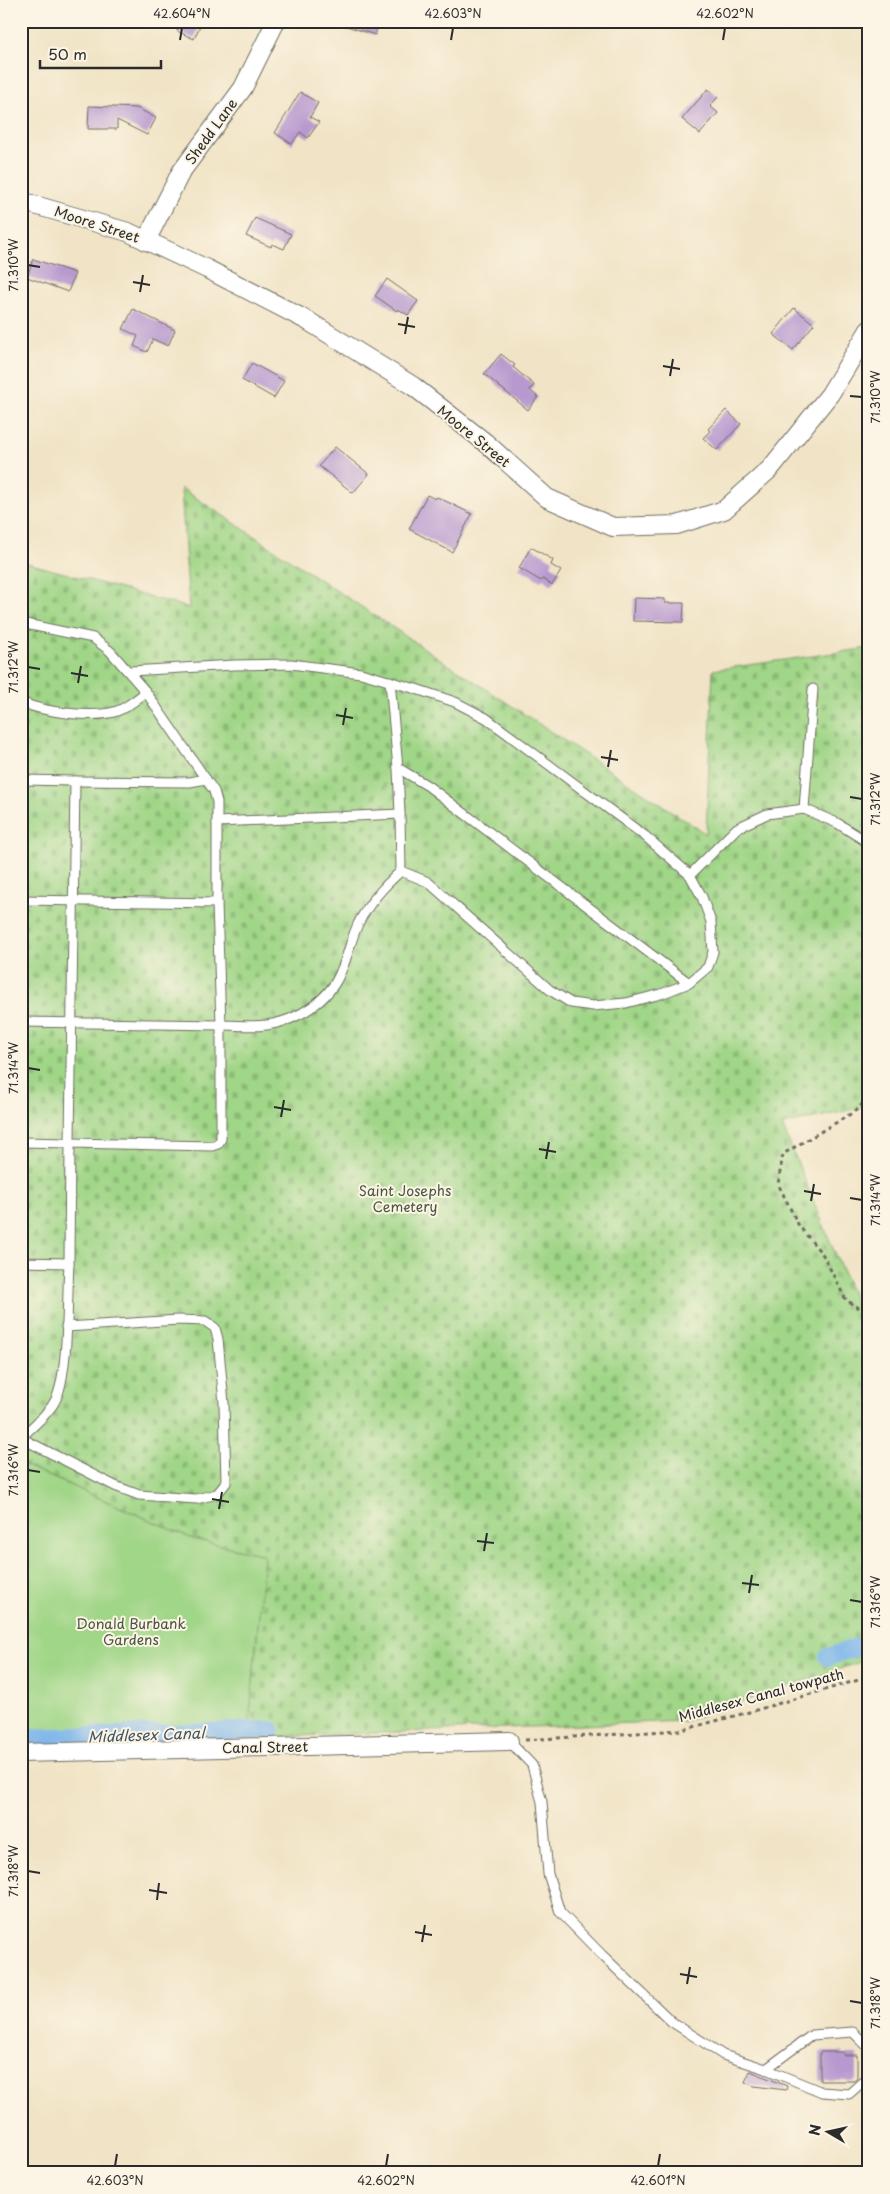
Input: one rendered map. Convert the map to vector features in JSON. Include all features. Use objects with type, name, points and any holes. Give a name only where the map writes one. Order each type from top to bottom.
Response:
[{"type":"street","name":"Shedd Lane","points":[[146,241],[181,172],[243,88],[276,21]]},
{"type":"street","name":"Moore Street","points":[[21,200],[128,232],[207,269],[308,321],[413,386],[486,443],[547,498],[613,526],[677,526],[724,510],[770,469],[830,394],[869,330]]},
{"type":"street","name":"Canal Street","points":[[21,1752],[509,1741]]},
{"type":"lane","points":[[21,623],[93,638],[110,650],[146,692],[214,791],[217,822],[217,903],[221,1025],[221,1139],[218,1144],[212,1146],[21,1142]]},
{"type":"lane","points":[[130,672],[291,664],[361,674],[390,681],[455,702],[486,718],[645,836],[690,875],[702,897],[710,922],[713,952],[708,967],[689,983],[661,994],[626,1003],[593,1006],[571,1003],[550,990],[428,882],[401,871]]},
{"type":"lane","points":[[21,1022],[71,1024],[273,1024],[287,1020],[315,1005],[332,989],[341,972],[358,924],[370,905],[384,886],[401,871],[398,768],[390,681]]},
{"type":"lane","points":[[804,809],[813,690]]},
{"type":"lane","points":[[22,703],[56,710],[98,715],[117,711],[146,692]]},
{"type":"lane","points":[[398,768],[428,786],[689,983]]},
{"type":"lane","points":[[21,780],[190,782],[206,779]]},
{"type":"lane","points":[[66,1327],[178,1320],[205,1321],[215,1328],[218,1339],[224,1403],[226,1483],[217,1494],[196,1499],[139,1495],[115,1486],[21,1438],[54,1403],[60,1391],[66,1327],[69,1263],[74,781]]},
{"type":"lane","points":[[690,875],[737,828],[767,814],[804,809],[837,822],[869,843]]},
{"type":"lane","points":[[217,822],[400,814]]},
{"type":"lane","points":[[21,900],[217,903]]},
{"type":"lane","points":[[21,1262],[69,1263]]},
{"type":"lane","points":[[509,1741],[532,1765],[542,1802],[548,1874],[560,1912],[672,2022],[723,2054],[766,2068],[822,2092],[850,2094],[869,2076]]},
{"type":"lane","points":[[766,2068],[812,2035],[853,2032],[869,2048]]},
{"type":"path","points":[[869,1098],[854,1112],[783,1154],[778,1184],[800,1226],[823,1255],[846,1300],[869,1314]]},
{"type":"path","name":"Middlesex Canal towpath","points":[[509,1741],[682,1730],[869,1677]]},
{"type":"green space","name":"Saint Josephs Cemetery","points":[[181,488],[706,834],[713,670],[869,648],[869,1106],[782,1125],[869,1335],[869,1659],[685,1721],[248,1738],[264,1555],[193,1539],[21,1464],[21,561],[189,608]]},
{"type":"green space","name":"Donald Burbank Gardens","points":[[21,1464],[193,1539],[264,1555],[248,1738],[21,1743]]},
{"type":"building","points":[[182,21],[202,21],[194,39],[177,31]]},
{"type":"building","points":[[341,21],[379,21],[375,35],[340,24]]},
{"type":"building","points":[[708,89],[718,97],[710,106],[718,113],[700,134],[682,119]]},
{"type":"building","points":[[300,92],[318,103],[310,117],[319,122],[308,138],[300,132],[292,144],[275,133]]},
{"type":"building","points":[[89,106],[137,108],[156,118],[147,135],[117,120],[117,129],[88,129]]},
{"type":"building","points":[[255,218],[291,234],[284,249],[272,244],[271,247],[246,236]]},
{"type":"building","points":[[33,259],[75,273],[68,292],[27,277]]},
{"type":"building","points":[[387,279],[418,301],[408,315],[398,309],[397,311],[375,296]]},
{"type":"building","points":[[794,308],[814,324],[793,350],[773,334]]},
{"type":"building","points":[[133,309],[175,330],[168,346],[153,339],[147,352],[134,346],[138,336],[123,329]]},
{"type":"building","points":[[501,354],[515,365],[513,367],[534,385],[530,390],[538,397],[528,410],[484,374]]},
{"type":"building","points":[[252,363],[284,381],[274,398],[242,380]]},
{"type":"building","points":[[726,410],[741,424],[717,450],[703,438],[710,431],[708,429]]},
{"type":"building","points":[[335,447],[369,474],[353,493],[319,466]]},
{"type":"building","points":[[427,495],[435,499],[437,497],[472,514],[452,552],[409,529]]},
{"type":"building","points":[[531,547],[553,560],[551,565],[561,571],[552,585],[519,568]]},
{"type":"building","points":[[634,598],[665,599],[665,603],[684,603],[683,622],[633,621]]},
{"type":"building","points":[[820,2052],[843,2052],[843,2055],[857,2055],[857,2078],[854,2081],[820,2081]]},
{"type":"building","points":[[750,2071],[787,2086],[786,2090],[754,2086],[745,2082]]},
{"type":"waterway","name":"Middlesex Canal","points":[[828,1657],[869,1643]]},
{"type":"waterway","name":"Middlesex Canal","points":[[21,1738],[271,1730]]}]
